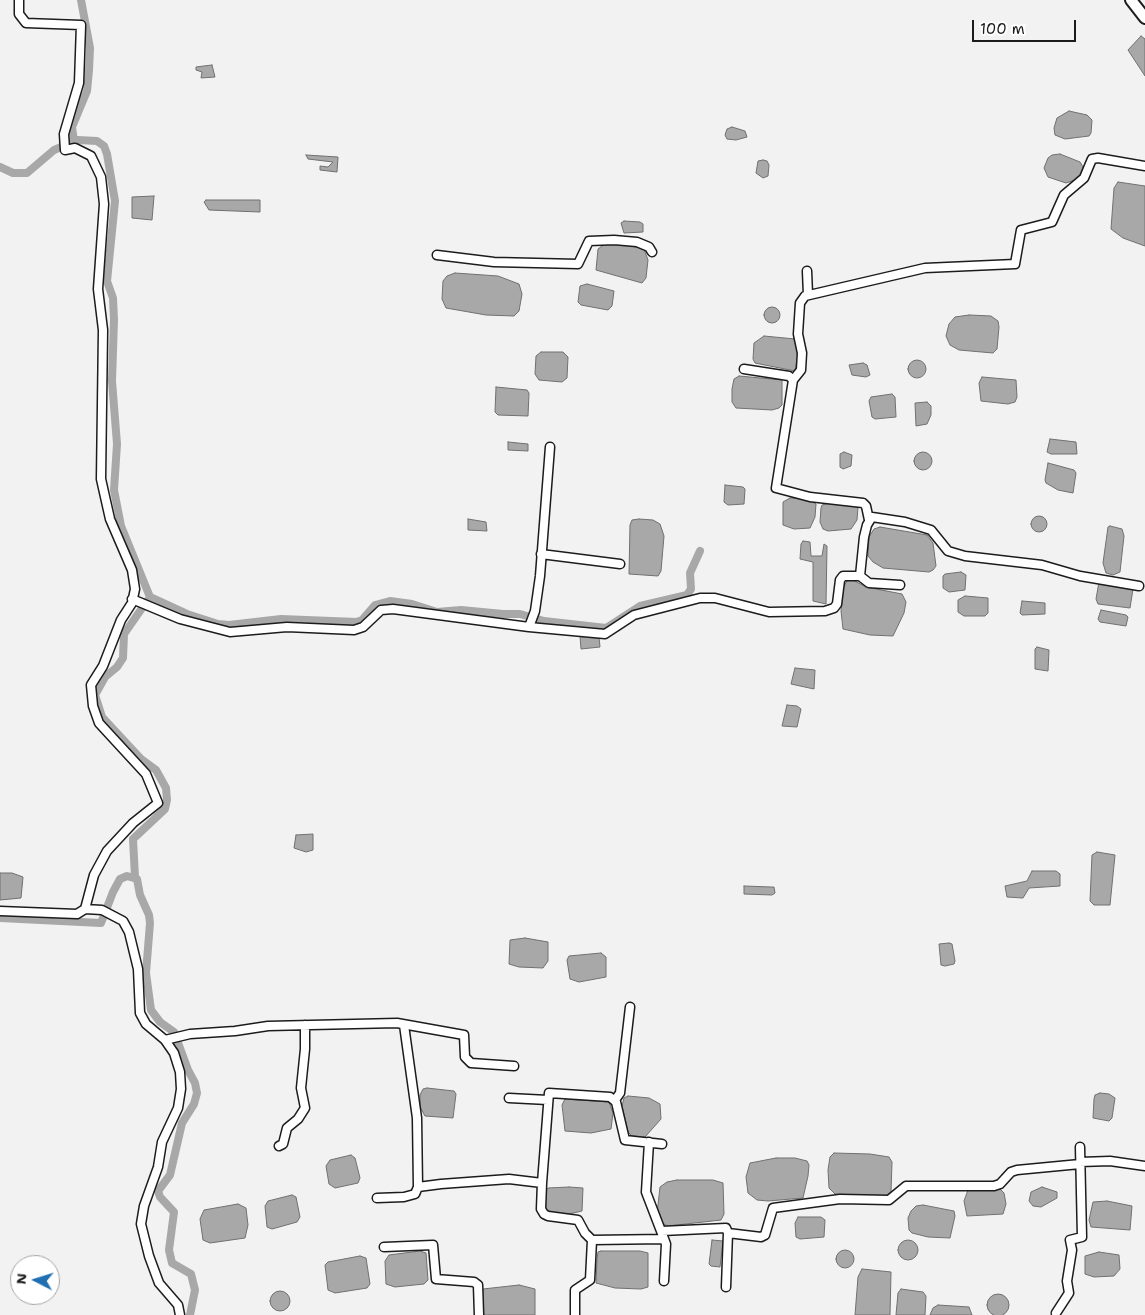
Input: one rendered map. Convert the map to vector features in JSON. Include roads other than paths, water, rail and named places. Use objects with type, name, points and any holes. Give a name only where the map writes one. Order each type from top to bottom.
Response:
[{"type":"main road","points":[[1131,0],[1145,18]]},
{"type":"street","points":[[19,0],[19,14],[26,24],[81,25],[79,83],[64,134],[65,150],[75,148],[91,156],[101,177],[104,204],[98,289],[103,330],[102,479],[110,519],[132,570],[135,588],[103,666],[92,685],[93,706],[99,723],[146,774],[158,803],[133,823],[107,851],[94,875],[85,909]]},
{"type":"street","points":[[860,576],[864,537],[869,520],[866,506],[863,503],[810,497],[776,488],[793,380],[800,370],[802,353],[798,334],[800,303],[808,295],[925,268],[1015,264],[1021,230],[1052,222],[1064,194],[1084,178],[1092,159],[1098,158],[1145,166]]},
{"type":"street","points":[[437,255],[494,262],[578,264],[589,241],[614,240],[637,242],[648,247],[652,252]]},
{"type":"street","points":[[807,271],[808,295]]},
{"type":"street","points":[[744,369],[789,376],[793,380]]},
{"type":"street","points":[[529,627],[535,611],[550,447]]},
{"type":"street","points":[[869,520],[872,517],[883,518],[931,530],[948,551],[965,556],[1042,565],[1080,576],[1139,586]]},
{"type":"street","points":[[541,554],[620,564]]},
{"type":"street","points":[[132,599],[180,619],[230,632],[287,627],[354,630],[363,627],[381,610],[393,609],[529,627],[605,634],[634,615],[700,598],[714,598],[770,612],[825,611],[834,608],[837,604],[841,578],[860,576],[869,583],[900,585]]},
{"type":"street","points":[[0,911],[76,914],[85,909],[106,911],[123,921],[129,932],[138,969],[140,1013],[146,1024],[165,1040],[174,1053],[180,1072],[181,1089],[178,1108],[162,1142],[158,1166],[144,1206],[141,1224],[158,1283],[178,1305],[180,1315]]},
{"type":"street","points":[[615,1100],[620,1094],[630,1007]]},
{"type":"street","points":[[165,1040],[190,1034],[235,1031],[268,1026],[381,1023],[464,1035],[465,1057],[471,1063],[514,1066]]},
{"type":"street","points":[[376,1198],[404,1197],[415,1194],[418,1188],[417,1118],[404,1025]]},
{"type":"street","points":[[279,1146],[282,1144],[286,1128],[298,1119],[305,1108],[301,1088],[305,1050],[305,1026]]},
{"type":"street","points":[[615,1100],[606,1096],[549,1093],[541,1209],[548,1216],[578,1220],[584,1233],[592,1240],[726,1228],[728,1233],[726,1288]]},
{"type":"street","points":[[509,1098],[548,1100]]},
{"type":"street","points":[[615,1100],[625,1140],[662,1144]]},
{"type":"street","points":[[649,1142],[646,1192],[653,1216],[663,1235],[664,1281]]},
{"type":"street","points":[[1056,1313],[1069,1293],[1067,1281],[1072,1255],[1070,1240],[1082,1237],[1080,1147]]},
{"type":"street","points":[[728,1233],[760,1237],[765,1235],[773,1208],[840,1199],[889,1200],[906,1186],[994,1186],[1000,1184],[1011,1172],[1017,1170],[1080,1163],[1110,1161],[1145,1166]]},
{"type":"street","points":[[418,1188],[508,1179],[542,1183]]},
{"type":"street","points":[[575,1315],[575,1290],[590,1280],[592,1240]]},
{"type":"street","points":[[384,1247],[433,1245],[436,1279],[474,1282],[478,1285],[479,1315]]},
{"type":"waterway","points":[[74,141],[72,127],[87,91],[89,70],[90,48],[81,0]]},
{"type":"waterway","points":[[0,167],[13,173],[27,173],[54,150],[78,140],[97,141],[104,146],[107,154],[115,201],[107,281],[113,298],[114,320],[112,381],[117,444],[114,490],[121,526],[150,597],[187,614],[218,624],[229,625],[281,619],[357,622],[362,620],[375,605],[390,601],[412,604],[437,612],[461,610],[520,614],[544,621],[606,628],[640,606],[687,595],[691,589],[690,573],[700,551]]},
{"type":"waterway","points":[[135,877],[133,839],[165,809],[167,800],[166,788],[156,770],[141,759],[102,717],[95,695],[105,677],[117,667],[123,658],[124,634],[147,601]]},
{"type":"waterway","points":[[0,918],[101,923],[120,879],[127,876],[137,879],[140,895],[149,915],[150,923],[146,973],[151,1010],[160,1022],[174,1032],[188,1070],[195,1083],[197,1093],[194,1104],[182,1123],[170,1175],[158,1191],[160,1197],[174,1212],[169,1250],[172,1263],[191,1274],[195,1290],[190,1315]]}]
